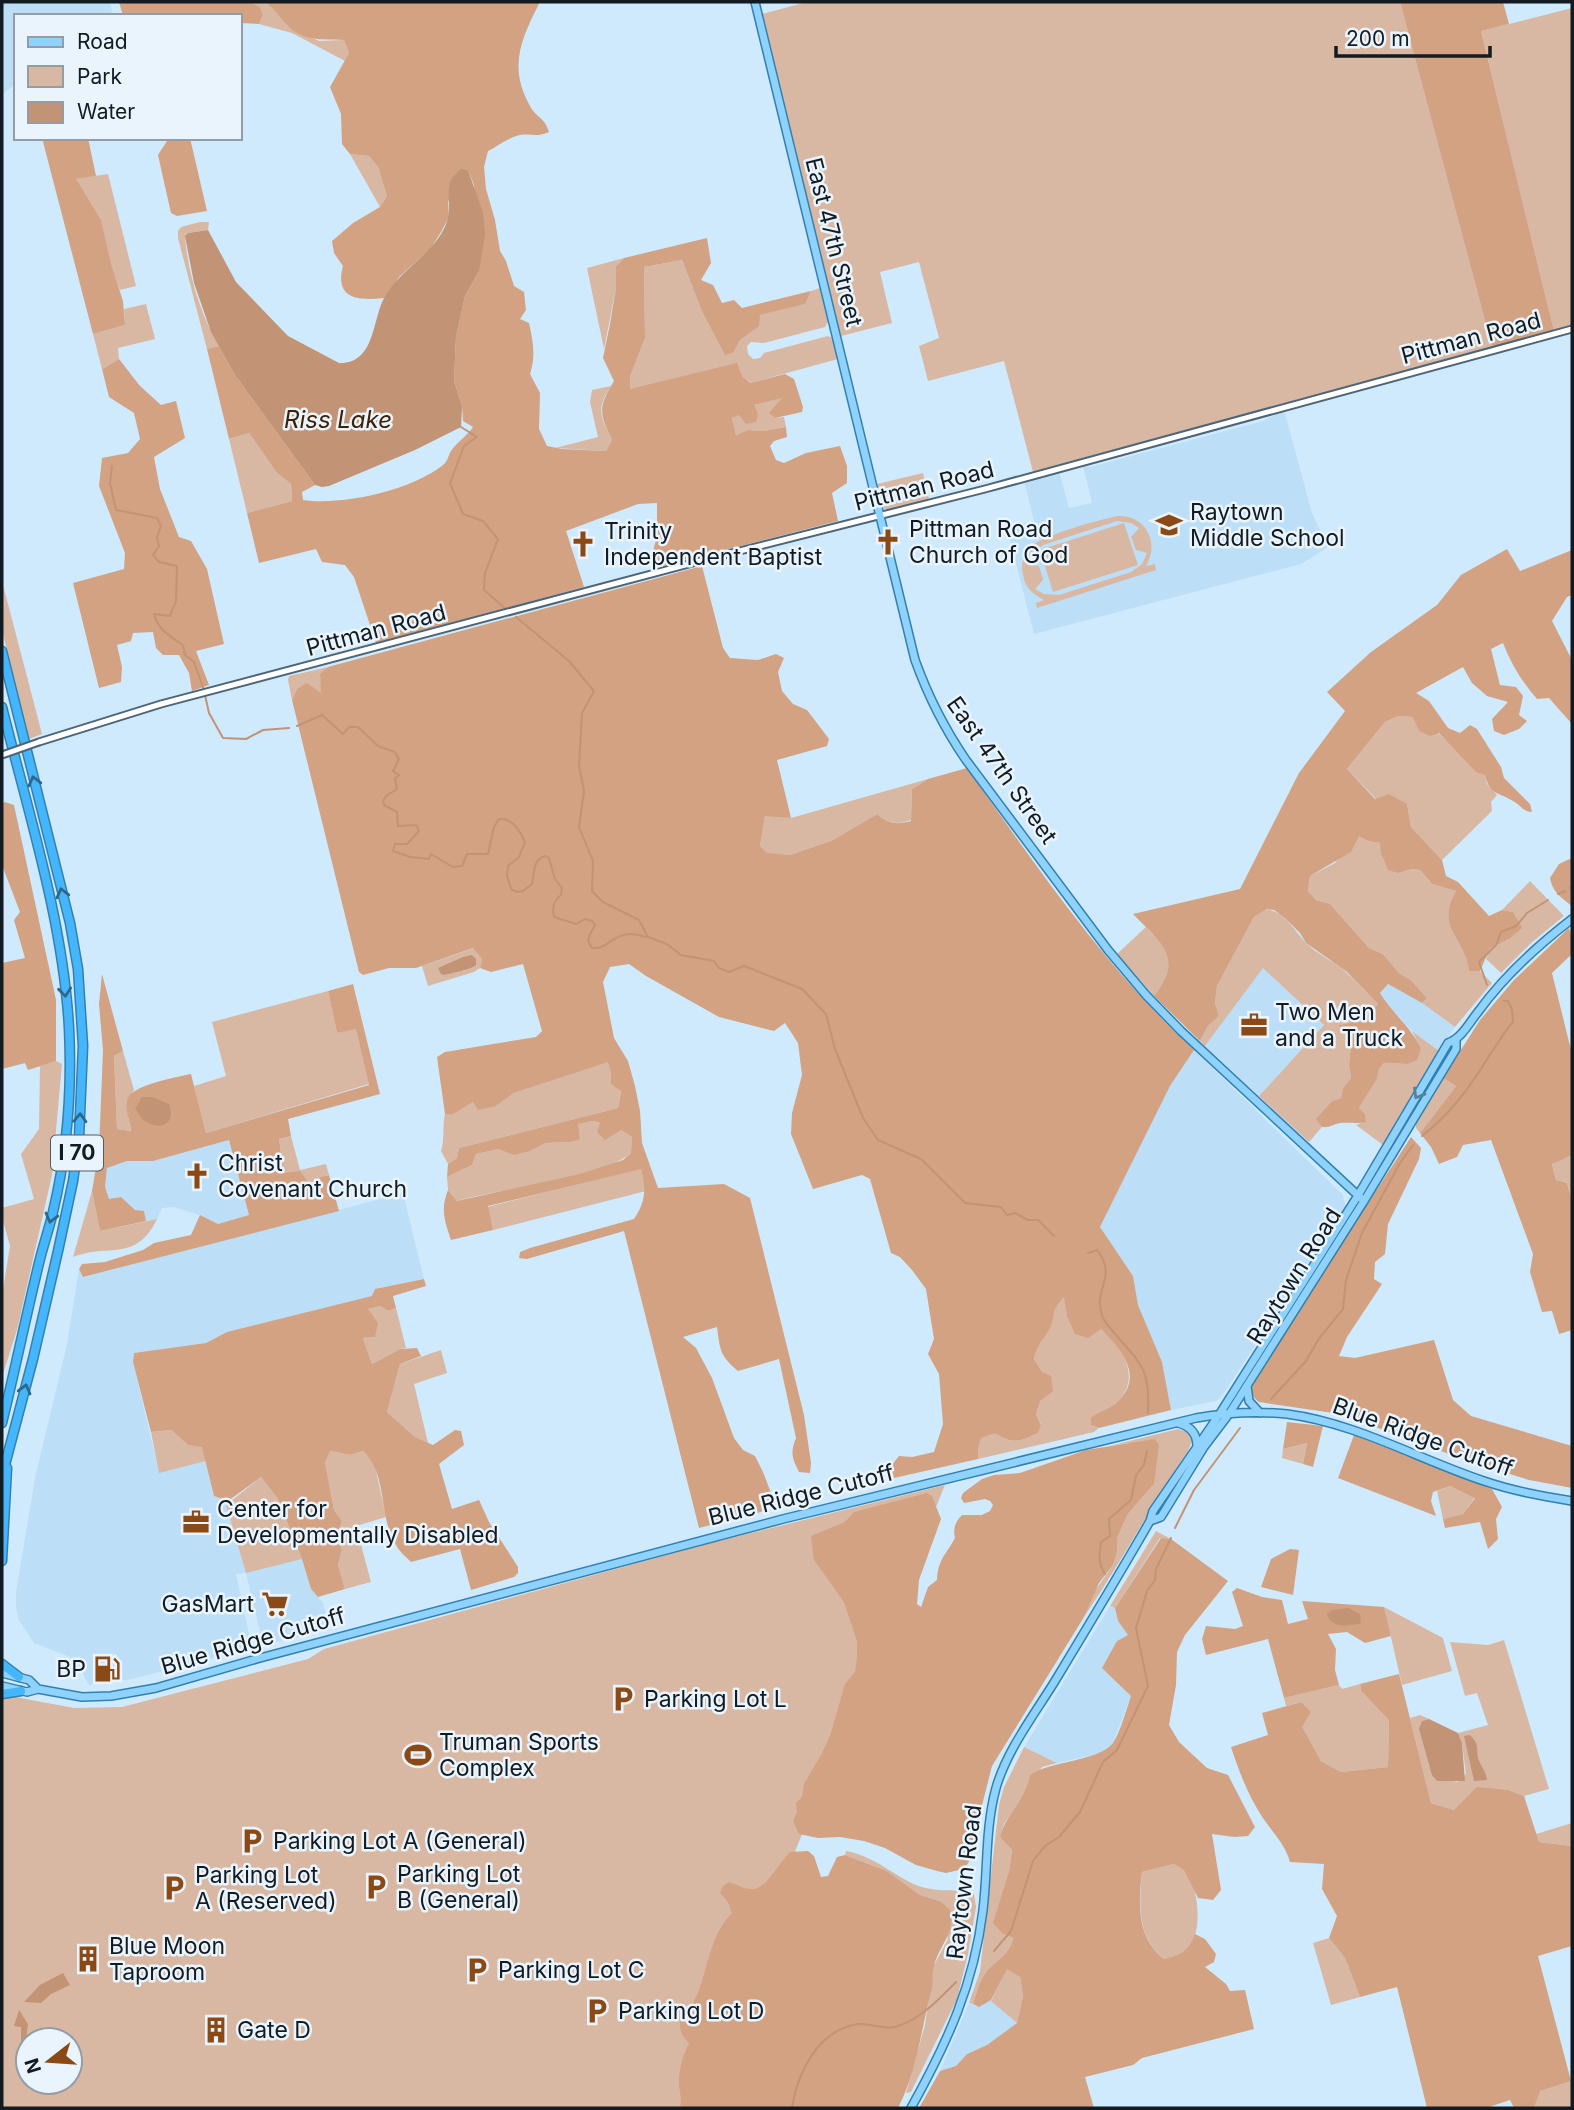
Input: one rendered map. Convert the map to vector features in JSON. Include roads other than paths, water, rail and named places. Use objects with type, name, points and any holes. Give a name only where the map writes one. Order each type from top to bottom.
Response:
[{"type":"highway","name":"I 70","points":[[2,651],[69,923],[78,969],[83,1046],[79,1138],[73,1181],[33,1359],[2,1476]]},
{"type":"highway","name":"I 70","points":[[2,707],[44,877],[57,940],[69,1028],[68,1108],[53,1211],[2,1423]]},
{"type":"highway","points":[[2,1561],[7,1455]]},
{"type":"highway","points":[[2,1664],[19,1677]]},
{"type":"highway","points":[[2,1694],[20,1690]]},
{"type":"main road","name":"East 47th Street","points":[[755,2],[920,672],[945,729],[965,760],[1108,950],[1146,995],[1360,1199]]},
{"type":"main road","name":"Raytown Road","points":[[911,2108],[941,2054],[963,2001],[978,1947],[988,1831],[997,1785],[1018,1741],[1108,1594],[1150,1521],[1153,1511],[1360,1199],[1456,1049],[1456,1040],[1502,982],[1529,954],[1572,919]]},
{"type":"main road","name":"Raytown Road","points":[[1150,1521],[1161,1517],[1204,1447],[1229,1414],[1360,1199]]},
{"type":"main road","points":[[1247,1385],[1249,1401],[1259,1413]]},
{"type":"main road","name":"Blue Ridge Cutoff","points":[[2,1686],[27,1692],[38,1689],[82,1697],[111,1696],[156,1688],[260,1657],[783,1519],[1219,1415],[1289,1415],[1342,1426],[1481,1480],[1513,1490],[1572,1501]]},
{"type":"main road","points":[[1177,1423],[1193,1431],[1197,1446]]},
{"type":"main road","name":"Blue Ridge Cutoff","points":[[2,1673],[29,1680],[38,1689]]},
{"type":"street","name":"Pittman Road","points":[[2,755],[194,695],[1205,431],[1572,330]]},
{"type":"water","name":"Riss Lake","points":[[462,168],[468,170],[483,213],[485,234],[479,271],[465,296],[456,337],[454,381],[462,406],[461,427],[415,450],[329,486],[315,485],[235,375],[211,332],[194,283],[185,236],[188,233],[208,230],[236,282],[288,336],[339,363],[351,361],[366,349],[380,307],[391,287],[428,250],[443,230],[449,214],[451,180]]},
{"type":"water","points":[[472,955],[476,959],[476,965],[470,968],[444,975],[438,968],[463,957]]},
{"type":"water","points":[[142,1097],[152,1097],[169,1104],[171,1111],[168,1122],[159,1126],[142,1119],[135,1109]]},
{"type":"water","points":[[1348,1608],[1360,1614],[1361,1623],[1336,1624],[1329,1619],[1327,1614],[1332,1610]]},
{"type":"water","points":[[1429,1719],[1458,1733],[1462,1743],[1465,1781],[1437,1781],[1432,1775],[1419,1729],[1422,1721]]},
{"type":"water","points":[[1470,1735],[1476,1743],[1478,1759],[1487,1780],[1474,1781],[1464,1736]]},
{"type":"water","points":[[63,1973],[70,1985],[51,1994],[41,2003],[24,2002],[40,1985]]},
{"type":"water","points":[[19,2010],[28,2026],[14,2026]]},
{"type":"waterway","points":[[461,427],[477,437],[464,446],[450,483],[463,514],[483,521],[498,539],[485,573],[484,590],[506,609]]},
{"type":"waterway","points":[[112,466],[110,483],[116,510],[157,518],[161,526],[157,537],[159,546],[153,555],[159,562],[177,566],[176,601],[170,616],[154,614],[162,629],[183,645],[185,655],[194,662],[204,690]]},
{"type":"waterway","points":[[516,617],[569,661],[594,691],[582,713],[579,766],[584,791],[579,827],[593,861],[592,891],[603,902],[639,920],[648,937],[667,944],[681,955],[714,961],[719,968],[729,972],[744,966],[802,989],[826,1014],[835,1049],[863,1118],[878,1140],[921,1159],[965,1203],[1001,1207],[1007,1215],[1015,1213],[1028,1220],[1038,1220],[1054,1236]]},
{"type":"waterway","points":[[205,695],[209,713],[223,738],[246,739],[263,730],[289,728]]},
{"type":"waterway","points":[[297,726],[322,715],[343,734],[349,727],[358,727],[378,746],[395,752],[399,759],[393,771],[399,775],[395,779],[397,789],[386,796],[384,805],[397,812],[398,826],[416,825],[419,831],[407,844],[395,844],[393,851],[410,857],[429,859],[431,854],[453,867],[462,866],[467,854],[488,854],[494,827],[499,819],[504,819],[512,823],[525,842],[519,857],[508,866],[507,875],[511,889],[523,891],[532,884],[536,864],[545,856],[549,858],[555,879],[562,888],[554,905],[554,917],[576,924],[585,919],[592,921],[595,925],[588,939],[592,948],[604,946],[626,934],[646,937]]},
{"type":"waterway","points":[[1558,894],[1565,891]]},
{"type":"waterway","points":[[1487,985],[1479,962],[1496,945],[1501,932],[1516,926],[1527,913],[1548,900]]},
{"type":"waterway","points":[[1422,1136],[1460,1098],[1513,1022],[1512,1009],[1508,1001],[1504,1001]]},
{"type":"waterway","points":[[1271,1399],[1306,1361],[1318,1340],[1343,1309],[1346,1280],[1362,1233],[1400,1163],[1413,1145]]},
{"type":"waterway","points":[[1088,1253],[1097,1250],[1103,1260],[1106,1268],[1100,1308],[1109,1327],[1143,1370],[1148,1387],[1148,1413]]},
{"type":"waterway","points":[[1175,1528],[1194,1490],[1240,1428]]},
{"type":"waterway","points":[[1105,1574],[1100,1559],[1101,1542],[1110,1536],[1109,1519],[1131,1500],[1136,1475],[1144,1465],[1147,1451]]},
{"type":"waterway","points":[[994,1951],[1011,1931],[1033,1861],[1045,1846],[1059,1837],[1080,1812],[1103,1762],[1117,1750],[1148,1686],[1136,1628],[1147,1591],[1155,1580],[1156,1569],[1171,1538]]},
{"type":"waterway","points":[[792,2108],[799,2081],[812,2055],[832,2035],[858,2024],[891,2028],[904,2024],[928,2009],[956,1982]]},
{"type":"place","name":"Raytown Middle School","points":[[1169,525]]},
{"type":"place","name":"Pittman Road Church of God","points":[[888,542]]},
{"type":"place","name":"Trinity Independent Baptist","points":[[583,544]]},
{"type":"place","name":"Two Men and a Truck","points":[[1254,1025]]},
{"type":"place","name":"Christ Covenant Church","points":[[197,1176]]},
{"type":"place","name":"Center for Developmentally Disabled","points":[[196,1522]]},
{"type":"place","name":"GasMart","points":[[275,1604]]},
{"type":"place","name":"BP","points":[[107,1669]]},
{"type":"place","name":"Parking Lot L","points":[[623,1699]]},
{"type":"place","name":"Truman Sports Complex","points":[[418,1755]]},
{"type":"place","name":"Parking Lot A (General)","points":[[252,1841]]},
{"type":"place","name":"Parking Lot B (General)","points":[[376,1887]]},
{"type":"place","name":"Parking Lot A (Reserved)","points":[[174,1888]]},
{"type":"place","name":"Blue Moon Taproom","points":[[88,1959]]},
{"type":"place","name":"Parking Lot C","points":[[477,1970]]},
{"type":"place","name":"Parking Lot D","points":[[597,2011]]},
{"type":"place","name":"Gate D","points":[[216,2030]]}]
